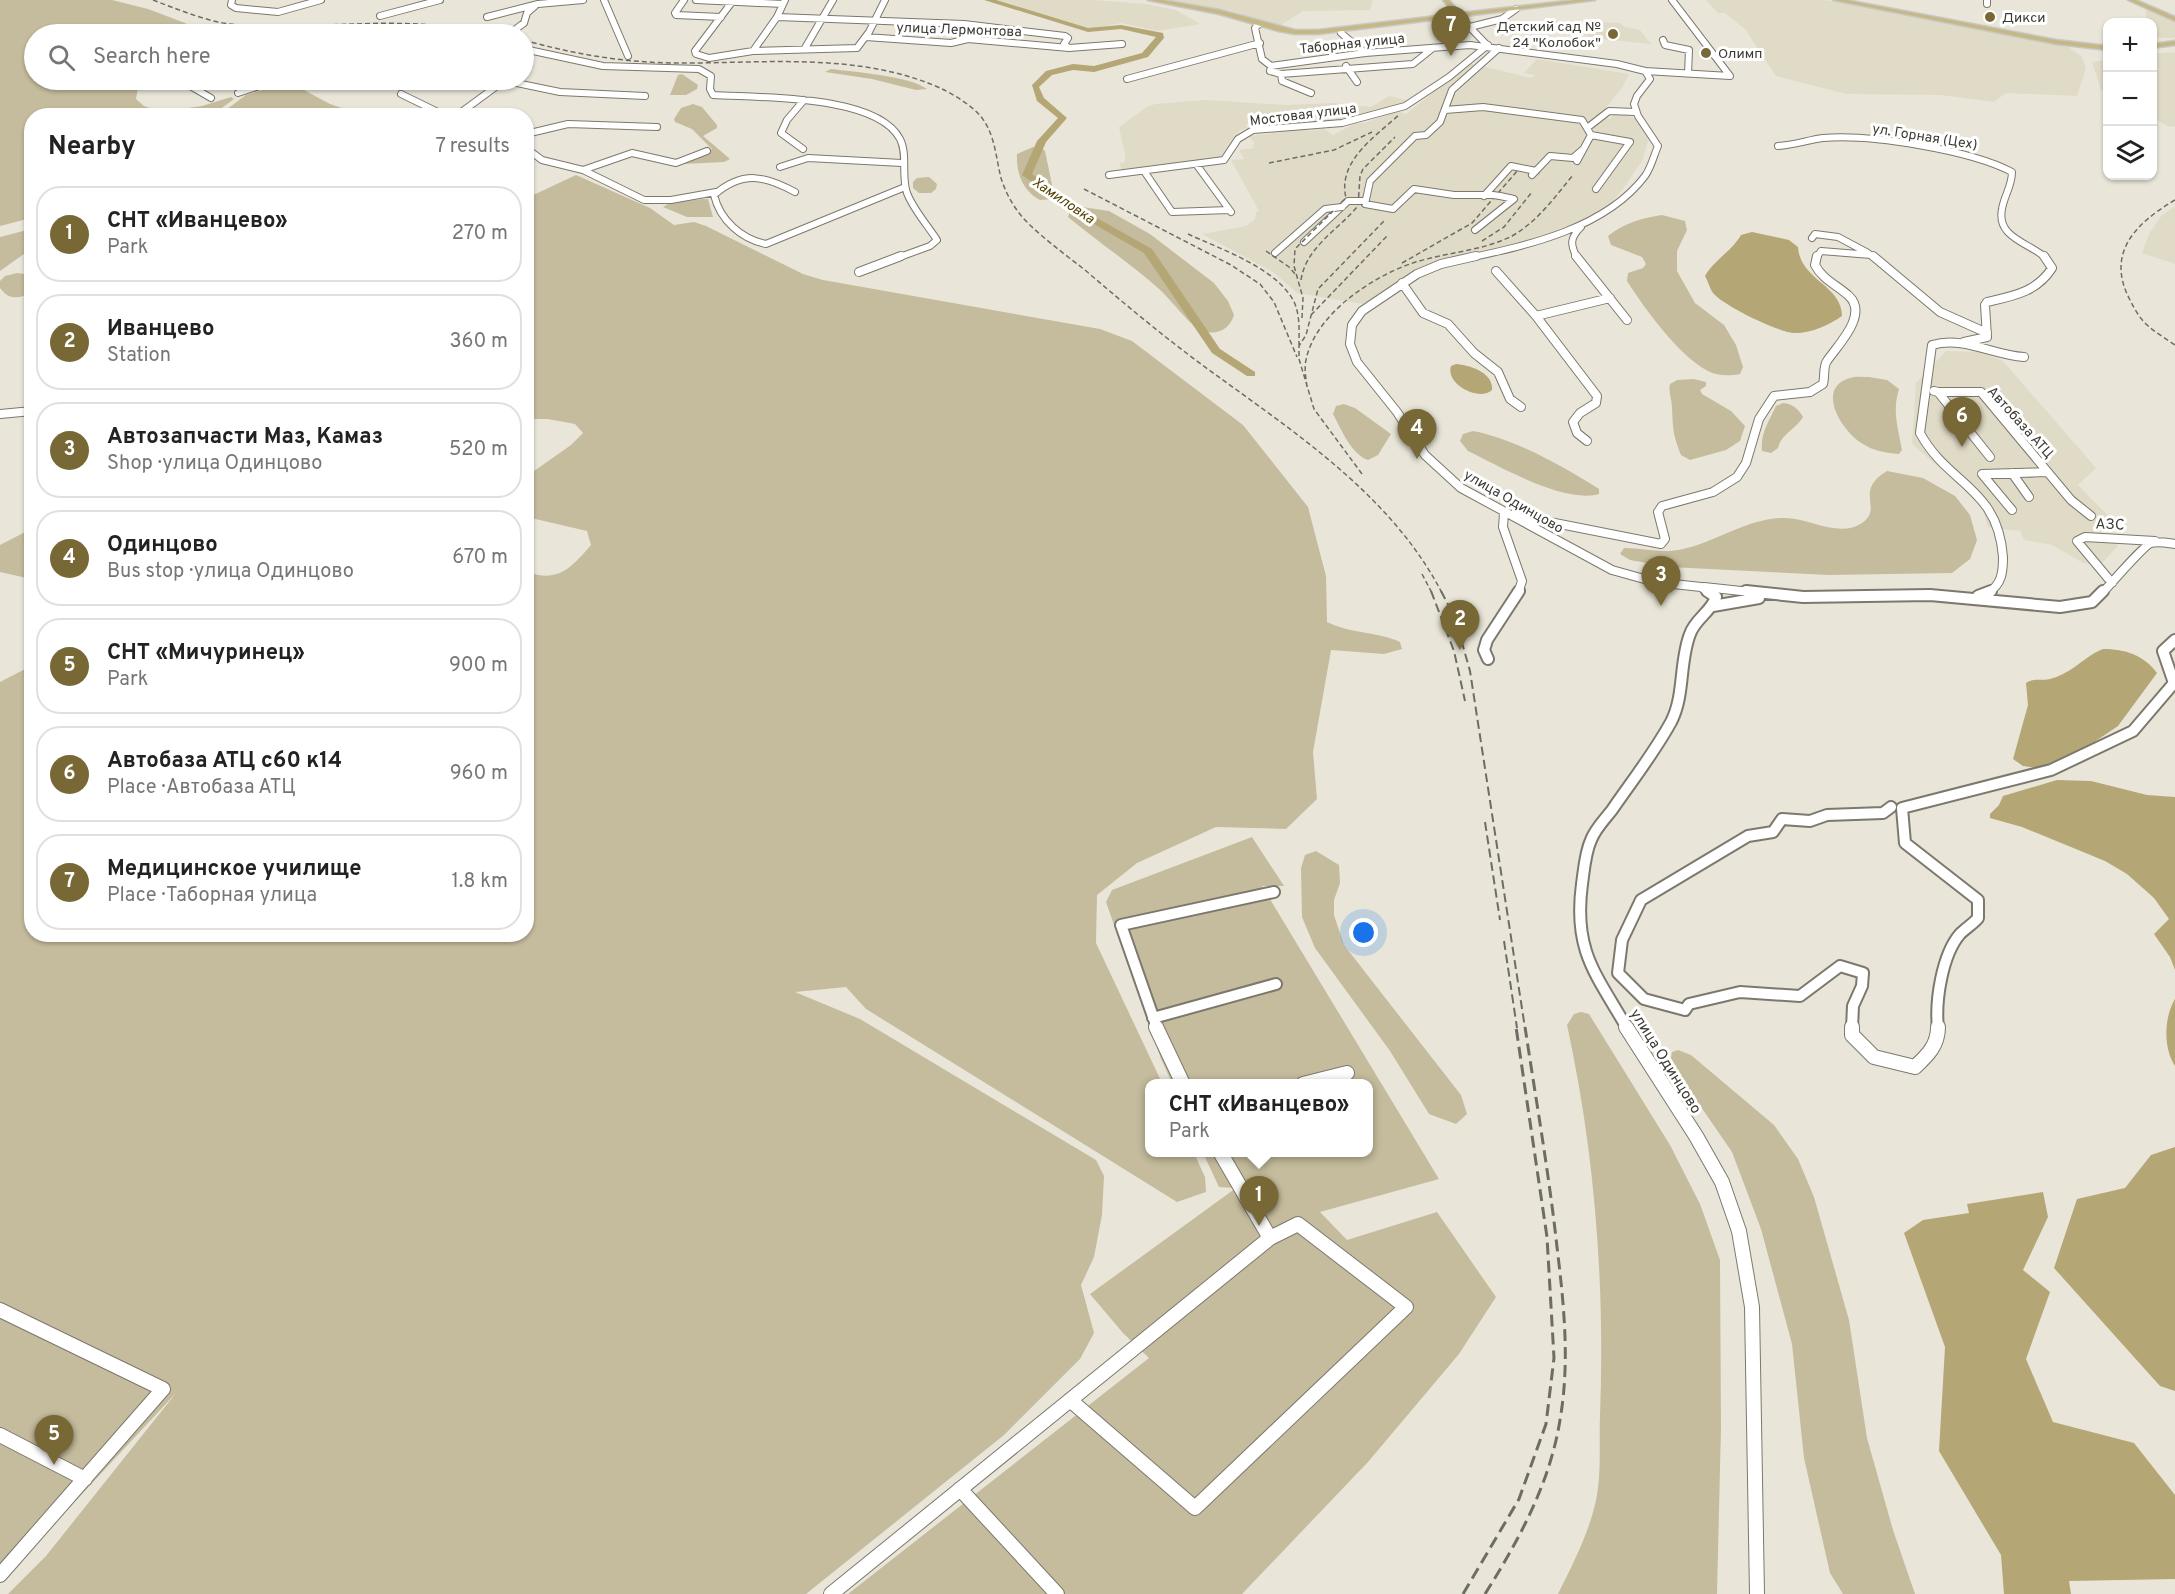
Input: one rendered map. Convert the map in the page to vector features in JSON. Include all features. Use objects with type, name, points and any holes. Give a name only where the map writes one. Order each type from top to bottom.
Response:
[{"type":"main road","points":[[1151,0],[1220,12],[1306,35],[1430,23],[1459,16]]},
{"type":"main road","points":[[1446,0],[1459,16]]},
{"type":"main road","points":[[1273,28],[1296,32],[1318,32],[1592,0]]},
{"type":"main road","points":[[1836,0],[2045,40],[2103,47]]},
{"type":"main road","points":[[2132,0],[2175,19]]},
{"type":"main road","points":[[2157,45],[2175,43]]},
{"type":"street","points":[[232,0],[231,5],[236,8],[278,12],[321,0]]},
{"type":"street","points":[[380,16],[440,0]]},
{"type":"street","points":[[528,0],[538,4]]},
{"type":"street","points":[[487,17],[538,4],[583,0]]},
{"type":"street","points":[[604,0],[628,56]]},
{"type":"street","points":[[684,0],[675,13],[676,15],[721,17]]},
{"type":"street","points":[[696,0],[784,2],[777,17],[753,51]]},
{"type":"street","points":[[805,48],[833,0]]},
{"type":"street","points":[[732,2],[695,51],[696,54],[709,58],[753,51],[857,48],[866,37],[873,19],[885,0]]},
{"type":"street","name":"Таборная улица","points":[[1271,66],[1365,53],[1488,45],[1620,64],[1645,71],[1722,77],[1731,75],[1672,0]]},
{"type":"street","points":[[522,24],[527,13],[538,4]]},
{"type":"street","points":[[1470,27],[1504,18],[1516,9]]},
{"type":"street","points":[[1459,16],[1488,45]]},
{"type":"street","points":[[777,17],[964,24],[1065,36],[1068,38],[1064,44],[1069,48]]},
{"type":"street","points":[[1259,24],[1255,28],[1262,59],[1271,66],[1270,70],[1281,74],[1413,64],[1433,47]]},
{"type":"street","points":[[1341,33],[1365,53]]},
{"type":"street","name":"улица Лермонтова","points":[[866,37],[951,43],[968,39],[1069,48],[1122,44]]},
{"type":"street","points":[[1663,40],[1665,45],[1689,51],[1688,74]]},
{"type":"street","points":[[1127,79],[1260,44]]},
{"type":"street","name":"Мостовая улица","points":[[1109,175],[1224,160],[1238,139],[1253,130],[1329,125],[1397,109],[1418,99],[1488,45]]},
{"type":"street","points":[[1361,201],[1370,181],[1415,136],[1426,135],[1440,122],[1452,90],[1499,48]]},
{"type":"street","points":[[534,52],[610,67],[693,68],[711,76],[710,89],[713,95],[804,100],[860,110],[888,125],[899,135],[905,187],[911,202],[937,240],[930,246],[859,272]]},
{"type":"street","points":[[1338,56],[1357,82]]},
{"type":"street","points":[[1578,162],[1589,131],[1609,111],[1635,111],[1634,102],[1650,79],[1645,71]]},
{"type":"street","points":[[1281,74],[1282,81],[1311,93]]},
{"type":"street","points":[[534,86],[560,92],[645,96]]},
{"type":"street","points":[[197,90],[211,98]]},
{"type":"street","points":[[238,93],[247,90]]},
{"type":"street","points":[[467,108],[491,90]]},
{"type":"street","points":[[401,94],[430,108]]},
{"type":"street","points":[[803,149],[781,133],[787,120],[804,100]]},
{"type":"street","points":[[1445,110],[1483,107],[1582,120],[1589,131],[1630,142],[1596,189]]},
{"type":"street","name":"улица Одинцово","points":[[1635,111],[1657,140],[1658,146],[1646,175],[1617,203],[1585,222],[1514,249],[1441,264],[1402,283],[1375,301],[1357,317],[1349,334],[1353,354],[1435,466],[1475,497],[1612,570],[1655,582],[1701,587],[1803,597],[1890,594],[1966,597],[2060,607],[2078,606],[2092,602],[2143,547],[2161,542]]},
{"type":"street","points":[[534,132],[568,124],[657,127]]},
{"type":"street","name":"ул. Горная (Цех)","points":[[1778,146],[1823,138],[1875,141],[1968,155],[2012,172],[2013,180],[2001,217],[2005,229],[2010,237],[2044,255],[2050,260],[2052,268],[2047,279],[2040,285],[2021,293],[1987,302],[1985,305],[1987,333]]},
{"type":"street","points":[[1482,197],[1511,166],[1534,173],[1550,156],[1573,158],[1584,148]]},
{"type":"street","points":[[583,170],[632,153],[676,163],[707,151]]},
{"type":"street","points":[[534,154],[542,160],[583,170],[644,200],[671,200],[716,192],[759,176],[795,192]]},
{"type":"street","points":[[780,167],[808,158],[902,163]]},
{"type":"street","points":[[1144,171],[1172,212],[1231,212],[1196,164]]},
{"type":"street","points":[[716,192],[717,207],[727,221],[750,239],[766,244],[905,187]]},
{"type":"street","points":[[1304,242],[1348,201],[1361,201],[1380,208],[1393,209],[1414,189],[1445,196],[1496,196],[1514,199],[1475,230]]},
{"type":"street","points":[[1275,253],[1324,209],[1339,207]]},
{"type":"street","points":[[1585,222],[1572,236],[1572,252],[1627,320]]},
{"type":"street","points":[[1812,238],[1815,234],[1838,237],[1857,245],[1940,312],[1962,324],[1987,333],[1987,337],[1978,341],[1964,342]]},
{"type":"street","points":[[1488,659],[1485,650],[1487,640],[1522,587],[1522,581],[1503,527],[1504,513],[1661,544],[1665,538],[1658,512],[1662,506],[1713,492],[1739,476],[1747,464],[1755,428],[1774,396],[1783,393],[1812,392],[1821,388],[1825,363],[1839,348],[1854,319],[1856,310],[1851,298],[1820,275],[1815,265],[1817,254],[1826,251],[1871,255]]},
{"type":"street","points":[[1496,271],[1536,316],[1597,396],[1596,404],[1580,413],[1573,422],[1577,433],[1587,441]]},
{"type":"street","points":[[1402,283],[1423,313],[1448,324],[1474,353],[1498,372],[1510,399],[1521,407]]},
{"type":"street","points":[[1536,316],[1610,298]]},
{"type":"street","name":"улица Одинцово","points":[[1964,342],[1940,341],[1932,345],[1920,433],[1924,442],[1987,504],[1997,522],[2001,538],[2004,575],[1997,587],[1987,594],[1966,597]]},
{"type":"street","points":[[1964,342],[2004,355],[2024,357]]},
{"type":"street","name":"Автобаза АТЦ","points":[[1925,389],[1938,392],[1981,392],[2071,500],[2091,516]]},
{"type":"street","points":[[1938,392],[1990,457]]},
{"type":"street","points":[[0,414],[24,412]]},
{"type":"street","name":"Автобаза АТЦ","points":[[2012,510],[1982,474],[2047,472]]},
{"type":"street","points":[[2012,473],[2030,497]]},
{"type":"street","name":"АЗС","points":[[2112,583],[2077,541],[2085,537],[2161,542]]},
{"type":"street","points":[[2161,542],[2175,544]]},
{"type":"street","points":[[1701,587],[1716,597],[1713,606]]},
{"type":"street","points":[[1713,606],[1745,599],[1803,597]]},
{"type":"street","name":"улица Одинцово","points":[[1713,606],[1691,630],[1685,647],[1680,695],[1672,720],[1658,744],[1591,839],[1584,867],[1579,906],[1581,938],[1587,959],[1650,1067],[1696,1137],[1722,1182],[1739,1231],[1753,1319],[1757,1594]]},
{"type":"street","points":[[1891,807],[1883,813],[1827,815],[1810,821],[1782,819],[1773,832],[1748,836],[1688,871],[1641,900],[1622,940],[1618,973],[1644,999],[1685,1010],[1689,1004],[1740,992],[1800,996],[1840,966],[1856,969],[1863,973],[1862,986],[1853,1006],[1852,1035],[1874,1057],[1915,1067],[1931,1053],[1940,1038],[1937,997],[1940,986],[1953,945],[1962,932],[1975,924],[1979,911],[1978,900],[1905,843],[1902,808],[2051,770],[2133,732],[2174,683],[2163,651],[2175,640]]},
{"type":"street","points":[[1181,1079],[1153,1018],[1121,925],[1274,892]]},
{"type":"street","points":[[1153,1018],[1276,984]]},
{"type":"street","points":[[1321,1079],[1347,1073]]},
{"type":"street","points":[[1223,1157],[1270,1238]]},
{"type":"street","points":[[832,1594],[1070,1400],[1270,1238],[1299,1224],[1406,1307],[1195,1508],[1070,1400]]},
{"type":"street","points":[[0,1310],[163,1389],[1,1572]]},
{"type":"street","points":[[0,1435],[85,1479]]},
{"type":"street","points":[[960,1490],[1058,1594]]},
{"type":"shaded area","points":[[0,0],[112,0],[148,9],[187,24],[24,24],[24,90],[138,90],[136,99],[150,108],[24,108],[24,220],[0,226]]},
{"type":"shaded area","points":[[988,0],[1093,0],[1146,4],[1176,10],[1200,24],[1157,31],[1121,23],[1089,29]]},
{"type":"shaded area","points":[[1162,0],[1373,0],[1370,10],[1303,11],[1279,26],[1229,10]]},
{"type":"shaded area","points":[[1706,0],[1825,0],[2067,46],[2082,57],[2086,68],[2077,96],[2006,93],[1994,102],[1941,95],[1846,94],[1776,76],[1745,29],[1725,13],[1718,13]]},
{"type":"shaded area","points":[[2146,7],[2175,20],[2175,38],[2157,38],[2157,18],[2146,18]]},
{"type":"shaded area","name":"Детский сад № 24 \"Колобок\"","points":[[1582,21],[1620,23],[1625,27],[1640,30],[1651,44],[1593,38],[1562,27],[1566,23]]},
{"type":"shaded area","points":[[2175,53],[2175,126],[2170,127],[2157,120],[2157,54]]},
{"type":"shaded area","points":[[1537,59],[1629,74],[1622,88],[1599,116],[1610,119],[1614,114],[1620,114],[1635,118],[1649,139],[1642,161],[1625,186],[1609,206],[1596,215],[1514,247],[1440,261],[1412,272],[1363,304],[1297,293],[1273,272],[1202,234],[1246,226],[1255,219],[1256,212],[1259,211],[1231,160],[1244,159],[1239,150],[1254,148],[1252,145],[1255,144],[1249,136],[1305,129],[1308,131],[1324,129],[1333,135],[1354,124],[1365,123],[1397,111],[1406,114],[1469,63],[1531,78],[1535,75],[1524,73]]},
{"type":"shaded area","points":[[2103,61],[2103,91],[2101,90],[2092,62]]},
{"type":"shaded area","points":[[831,69],[895,78],[927,89],[916,90],[872,79],[825,72]]},
{"type":"shaded area","points":[[682,74],[698,85],[697,89],[686,95],[670,95],[678,75]]},
{"type":"shaded area","points":[[262,90],[304,90],[342,108],[228,108],[246,95]]},
{"type":"shaded area","points":[[1389,96],[1411,101],[1387,110],[1321,123],[1246,124],[1247,128],[1239,131],[1222,158],[1123,172],[1119,163],[1125,162],[1125,155],[1119,127],[1155,104],[1206,100],[1286,105],[1334,103],[1371,107]]},
{"type":"shaded area","points":[[231,97],[234,99],[222,108],[188,108]]},
{"type":"shaded area","points":[[693,104],[702,107],[717,125],[717,128],[703,136],[730,159],[724,162],[684,164],[712,149],[692,129],[675,122],[674,119],[681,108]]},
{"type":"shaded area","points":[[1033,147],[1045,151],[1055,199],[1040,200],[1029,192],[1022,181],[1017,154]]},
{"type":"shaded area","points":[[576,175],[650,208],[674,225],[694,222],[706,226],[803,274],[823,280],[1100,329],[1132,341],[1243,425],[1308,507],[1326,576],[1327,622],[1345,629],[1391,638],[1400,642],[1402,649],[1384,654],[1331,650],[1313,752],[1317,799],[1286,829],[1216,827],[1137,863],[1097,895],[1096,943],[1160,1079],[1145,1079],[1145,1157],[1196,1157],[1205,1177],[1206,1192],[1177,1202],[866,1009],[846,987],[795,992],[860,1019],[1096,1160],[1104,1176],[1102,1215],[1094,1257],[1081,1285],[1094,1333],[1080,1359],[1004,1435],[806,1594],[8,1594],[46,1556],[176,1393],[0,1582],[0,682],[24,670],[24,942],[534,942],[534,574],[547,576],[563,571],[570,567],[591,545],[587,531],[534,519],[534,471],[571,445],[583,433],[575,424],[534,419],[534,195]]},
{"type":"shaded area","points":[[929,177],[937,184],[936,189],[931,193],[919,193],[913,188],[913,182],[917,178]]},
{"type":"shaded area","points":[[708,199],[713,217],[687,217],[663,207],[670,203]]},
{"type":"shaded area","points":[[2175,206],[2175,264],[2142,253],[2150,232],[2162,215]]},
{"type":"shaded area","points":[[1082,207],[1109,211],[1150,234],[1214,283],[1228,301],[1234,315],[1229,325],[1215,332],[1204,331],[1194,326],[1148,279],[1068,217],[1070,211]]},
{"type":"shaded area","points":[[1662,215],[1685,221],[1687,230],[1677,251],[1677,271],[1695,303],[1724,325],[1736,345],[1743,367],[1740,374],[1715,374],[1697,364],[1663,330],[1627,281],[1628,273],[1643,268],[1646,264],[1642,257],[1611,245],[1608,236],[1634,222]]},
{"type":"shaded area","points":[[24,231],[24,254],[0,271],[0,237]]},
{"type":"shaded area","points":[[1752,232],[1789,240],[1798,247],[1800,258],[1806,267],[1835,297],[1840,305],[1842,316],[1819,328],[1793,333],[1751,317],[1713,293],[1705,276],[1741,235]]},
{"type":"shaded area","points":[[24,274],[24,295],[10,296],[0,288],[0,281],[5,276]]},
{"type":"shaded area","points":[[1946,351],[1979,352],[2003,361],[2096,468],[2078,485],[2117,525],[2097,528],[2118,546],[2101,564],[2083,563],[2052,545],[2024,540],[2020,531],[1988,527],[1982,506],[1912,444],[1916,383]]},
{"type":"shaded area","points":[[1456,364],[1480,371],[1489,379],[1492,390],[1479,394],[1458,385],[1451,373],[1451,366]]},
{"type":"shaded area","points":[[1852,377],[1887,380],[1899,389],[1896,412],[1902,450],[1899,454],[1880,451],[1863,444],[1847,430],[1836,411],[1833,400],[1834,391],[1839,383]]},
{"type":"shaded area","points":[[1694,379],[1706,382],[1706,386],[1700,390],[1702,394],[1731,411],[1745,426],[1740,441],[1726,450],[1690,460],[1681,455],[1676,442],[1670,384],[1677,380]]},
{"type":"shaded area","points":[[1783,403],[1795,407],[1803,417],[1782,439],[1778,448],[1771,453],[1762,451],[1762,439],[1768,422],[1776,406]]},
{"type":"shaded area","points":[[1344,404],[1355,408],[1391,434],[1378,455],[1368,460],[1356,452],[1347,440],[1333,414],[1336,406]]},
{"type":"shaded area","points":[[1473,431],[1505,440],[1538,454],[1599,489],[1599,494],[1585,496],[1550,489],[1468,451],[1460,441],[1463,434]]},
{"type":"shaded area","points":[[1887,471],[1923,478],[1955,496],[1970,515],[1977,540],[1970,559],[1952,573],[1829,575],[1669,567],[1630,560],[1620,554],[1624,548],[1660,551],[1683,549],[1769,519],[1792,518],[1833,528],[1853,527],[1868,517],[1872,485]]},
{"type":"shaded area","points":[[24,533],[24,577],[0,572],[0,545]]},
{"type":"shaded area","points":[[2103,649],[2119,650],[2140,657],[2157,673],[2118,726],[2078,753],[2037,768],[2023,766],[2013,759],[2028,705],[2026,683],[2060,676]]},
{"type":"shaded area","points":[[2057,780],[2091,781],[2147,795],[2175,797],[2175,970],[2170,957],[2154,934],[2169,919],[2154,898],[2127,874],[2105,861],[2022,827],[1990,818],[1990,814],[1999,805],[2003,796]]},
{"type":"shaded area","points":[[1252,837],[1284,886],[1262,886],[1439,1179],[1320,1212],[1347,1240],[1437,1212],[1496,1297],[1459,1354],[1368,1462],[1242,1594],[848,1594],[1149,1358],[1123,1333],[1090,1294],[1236,1188],[1219,1187],[1205,1157],[1373,1157],[1373,1079],[1170,1079],[1161,1059],[1106,902],[1112,890]]},
{"type":"shaded area","points":[[1316,851],[1339,865],[1340,883],[1334,900],[1334,915],[1344,945],[1461,1095],[1467,1114],[1456,1124],[1429,1114],[1390,1051],[1315,948],[1302,917],[1301,868],[1305,855]]},
{"type":"shaded area","points":[[2175,999],[2175,1066],[2168,1050],[2166,1032],[2171,1006]]},
{"type":"shaded area","points":[[1581,1012],[1589,1014],[1670,1145],[1700,1204],[1720,1260],[1721,1427],[1717,1594],[1558,1594],[1588,1528],[1596,1501],[1599,1470],[1601,1317],[1596,1219],[1585,1122],[1567,1025],[1574,1014]]},
{"type":"shaded area","points":[[1678,1050],[1691,1055],[1774,1125],[1798,1159],[1814,1197],[1849,1320],[1867,1438],[1893,1530],[1915,1594],[1843,1594],[1830,1573],[1804,1458],[1792,1344],[1761,1229],[1732,1152],[1670,1062],[1672,1052]]},
{"type":"shaded area","points":[[2175,1147],[2175,1391],[2160,1386],[2054,1268],[2077,1199],[2125,1188],[2151,1155]]},
{"type":"shaded area","points":[[2043,1192],[2048,1217],[2023,1270],[2050,1292],[2026,1359],[2053,1422],[2134,1443],[2175,1495],[2175,1579],[2069,1581],[2071,1594],[2004,1594],[2001,1555],[1939,1451],[1945,1347],[1904,1233],[1923,1220],[1969,1213],[1967,1204]]},
{"type":"waterway","name":"Хамиловка","points":[[988,0],[1088,30],[1121,27],[1160,35],[1145,55],[1094,69],[1073,67],[1049,73],[1035,87],[1040,99],[1063,118],[1042,141],[1027,175],[1085,215],[1148,251],[1216,351],[1251,374]]},
{"type":"railway","points":[[153,0],[202,18],[229,24]]},
{"type":"railway","points":[[352,24],[408,24]]},
{"type":"railway","points":[[534,42],[579,53],[634,61],[842,64],[908,76],[957,97],[973,109],[986,125],[992,139],[1003,185],[1021,216],[1165,337],[1280,421],[1342,471],[1398,527],[1422,559],[1442,593]]},
{"type":"railway","points":[[1302,318],[1303,298],[1294,266],[1295,249],[1346,198],[1347,172],[1353,161],[1370,140],[1400,114]]},
{"type":"railway","points":[[1269,163],[1334,150],[1372,132]]},
{"type":"railway","points":[[1301,280],[1304,268],[1316,248],[1358,206],[1360,176],[1363,169],[1395,137]]},
{"type":"railway","points":[[1402,263],[1472,223],[1518,170]]},
{"type":"railway","points":[[1307,384],[1305,363],[1311,344],[1320,328],[1346,300],[1394,270],[1436,257],[1475,249],[1512,236],[1538,216],[1573,175]]},
{"type":"railway","points":[[1084,189],[1231,265],[1260,284],[1274,302],[1297,357]]},
{"type":"railway","points":[[1482,241],[1504,227],[1532,192]]},
{"type":"railway","points":[[2175,200],[2137,229],[2128,241],[2121,268],[2123,283],[2139,315],[2152,329],[2175,345]]},
{"type":"railway","points":[[1311,315],[1318,289],[1385,220]]},
{"type":"railway","points":[[1188,234],[1248,262],[1276,280],[1287,292],[1297,309],[1299,345]]},
{"type":"railway","points":[[1311,315],[1387,236]]},
{"type":"railway","points":[[1266,251],[1289,267],[1296,275]]},
{"type":"railway","points":[[1307,384],[1299,359],[1299,346],[1306,335],[1311,315]]},
{"type":"railway","points":[[1307,384],[1314,409],[1362,474]]},
{"type":"railway","points":[[1422,574],[1431,591]]},
{"type":"railway","points":[[1431,591],[1454,651],[1465,701]]},
{"type":"railway","points":[[1441,591],[1455,618],[1470,671],[1525,1028]]},
{"type":"railway","points":[[1485,822],[1500,920]]},
{"type":"railway","points":[[1504,941],[1517,1028]]},
{"type":"railway","points":[[1463,1594],[1519,1499],[1546,1424],[1554,1358],[1547,1237],[1516,1027]]},
{"type":"railway","points":[[1485,1594],[1510,1553],[1541,1489],[1560,1420],[1565,1377],[1565,1333],[1560,1269],[1525,1027]]},
{"type":"place","name":"Дикси","points":[[1990,17]]},
{"type":"place","name":"Детский сад № 24 \"Колобок\"","points":[[1613,34]]},
{"type":"place","name":"Олимп","points":[[1706,53]]},
{"type":"place","name":"Медицинское училище","points":[[1451,56]]},
{"type":"place","name":"Автобаза АТЦ с60 к14","points":[[1962,447]]},
{"type":"place","name":"Одинцово","points":[[1417,459]]},
{"type":"place","name":"Автозапчасти Маз, Камаз","points":[[1661,606]]},
{"type":"place","name":"Иванцево","points":[[1460,650]]},
{"type":"place","name":"СНТ «Иванцево»","points":[[1259,1226]]},
{"type":"place","name":"СНТ «Мичуринец»","points":[[54,1465]]}]
